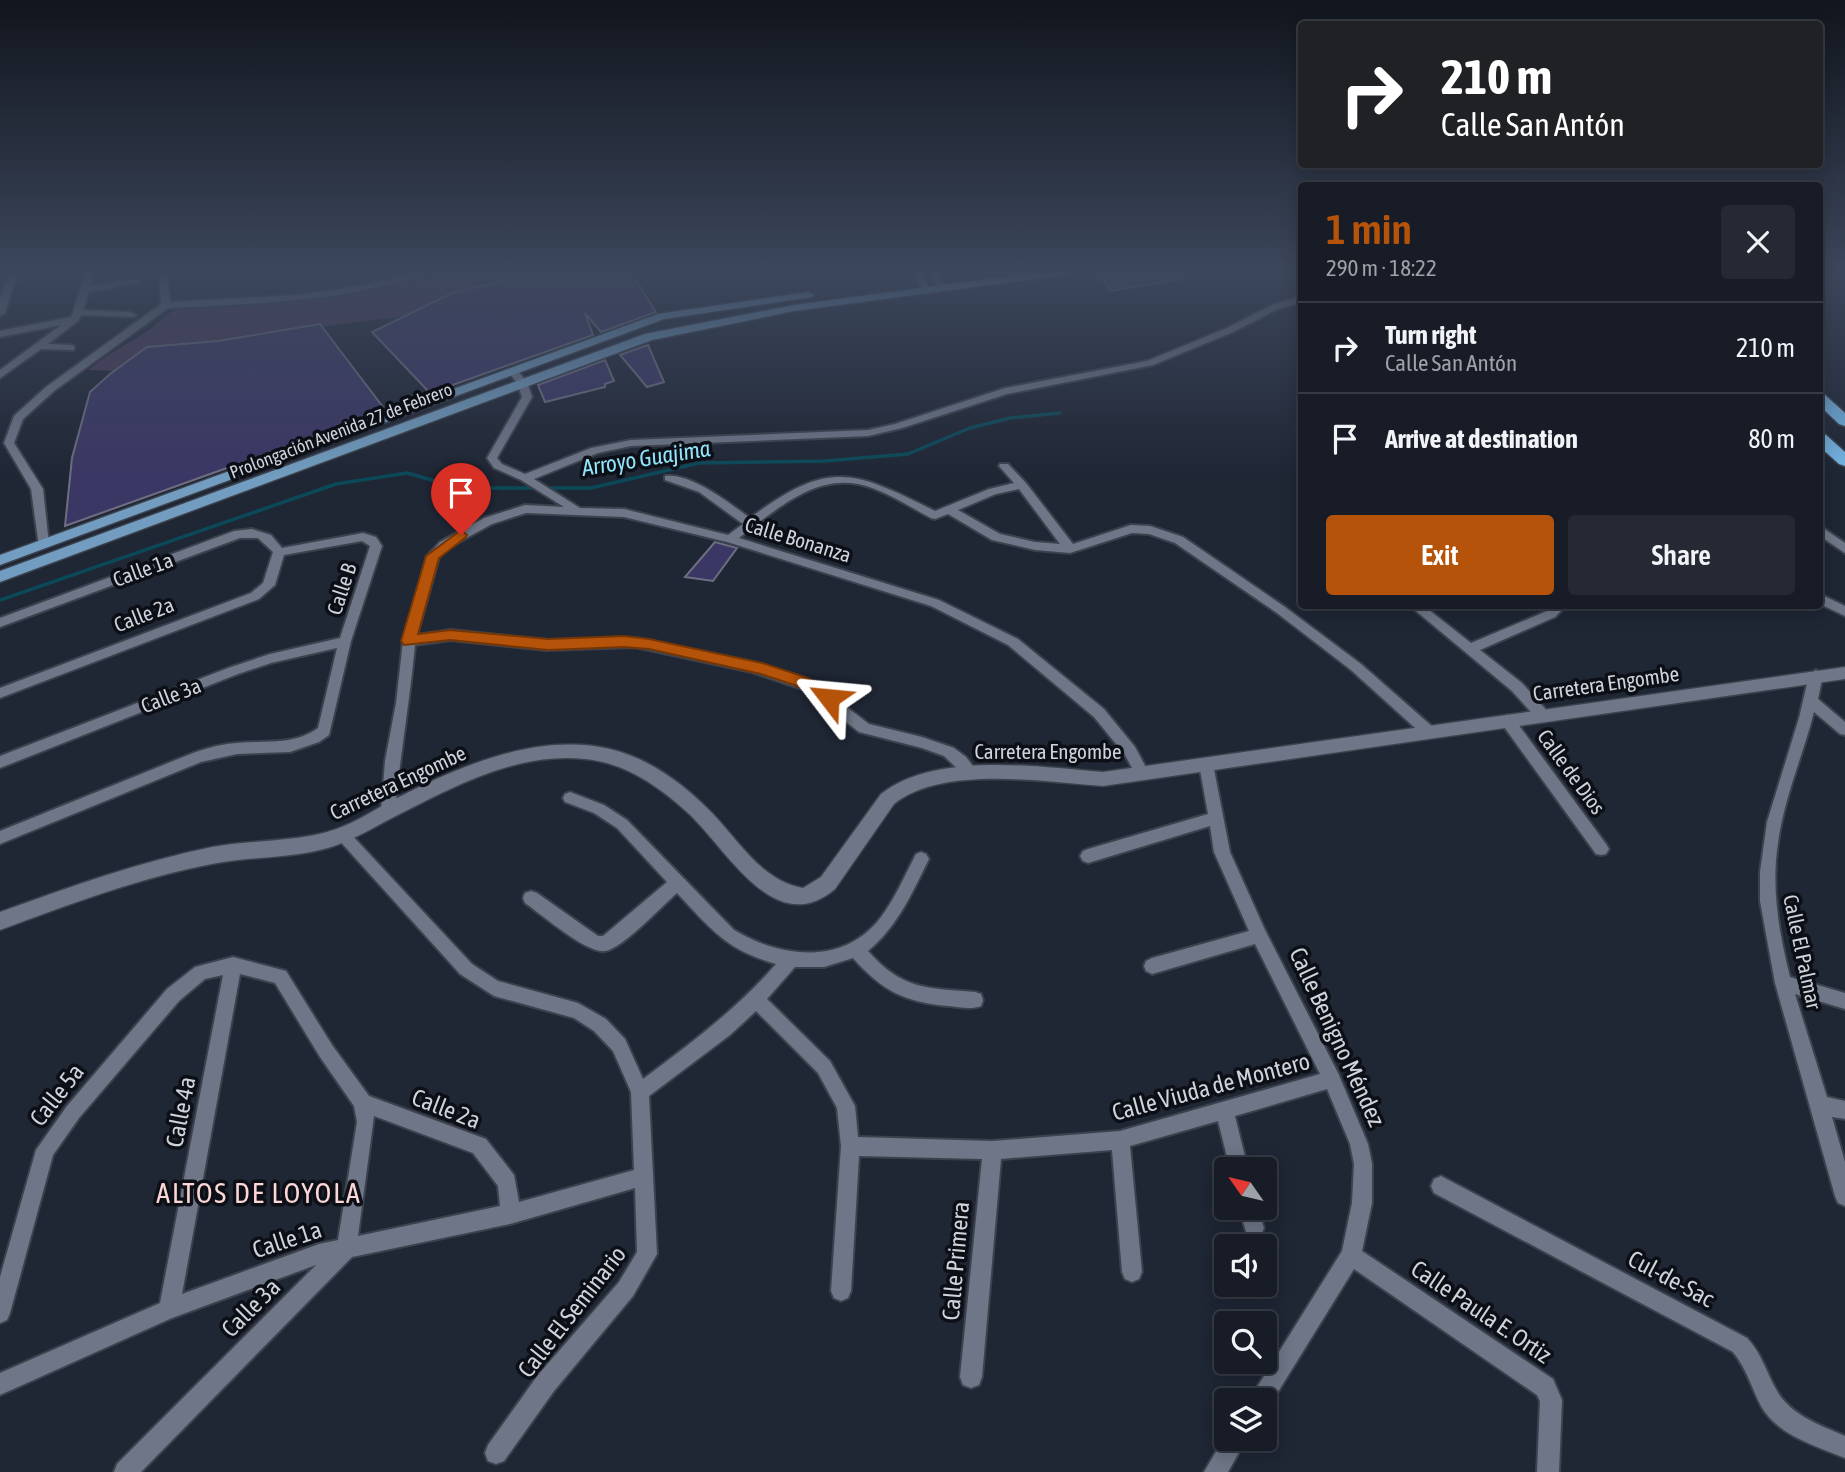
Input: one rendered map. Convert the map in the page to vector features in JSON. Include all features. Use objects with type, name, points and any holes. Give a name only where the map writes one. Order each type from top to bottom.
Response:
[{"type":"highway","points":[[1823,401],[1845,421]]},
{"type":"highway","points":[[1823,417],[1845,436]]},
{"type":"highway","points":[[1823,441],[1845,461]]},
{"type":"highway","points":[[1823,458],[1845,476]]},
{"type":"main road","name":"Prolongación Avenida 27 de Febrero","points":[[0,560],[598,340]]},
{"type":"main road","name":"Prolongación Avenida 27 de Febrero","points":[[0,577],[606,351],[644,340]]},
{"type":"main road","points":[[141,509],[148,523]]},
{"type":"street","points":[[0,375],[47,340]]},
{"type":"street","points":[[43,544],[37,489],[9,443],[18,418],[50,389],[118,340]]},
{"type":"street","points":[[524,478],[595,450],[631,443],[868,433],[898,426],[1005,391],[1150,363],[1207,340]]},
{"type":"street","points":[[39,346],[71,348]]},
{"type":"street","points":[[513,371],[522,382]]},
{"type":"street","name":"Calle Bonanza","points":[[522,382],[527,397],[492,458],[498,466],[537,485],[576,509],[624,513],[730,539],[935,603],[1013,642],[1100,713],[1130,751],[1142,773]]},
{"type":"street","points":[[1004,466],[1022,485],[1070,549]]},
{"type":"street","points":[[669,478],[703,490],[751,524]]},
{"type":"street","points":[[730,539],[798,492],[842,479],[878,487],[935,515],[993,491],[1022,485]]},
{"type":"street","points":[[388,811],[409,641],[433,556],[444,545],[488,521],[524,509],[576,509]]},
{"type":"street","points":[[949,509],[996,537],[1035,546],[1070,549],[1131,529],[1150,530],[1179,540],[1282,610],[1346,659],[1429,732]]},
{"type":"street","points":[[1823,532],[1845,549]]},
{"type":"street","name":"Calle 1a","points":[[0,623],[238,534],[261,533],[272,539],[279,552]]},
{"type":"street","name":"Calle B","points":[[0,838],[198,757],[225,750],[297,746],[316,739],[324,731],[345,641],[375,542],[363,537],[279,552]]},
{"type":"street","name":"Calle 2a","points":[[0,693],[255,596],[269,585],[279,552]]},
{"type":"street","points":[[1823,600],[1845,612]]},
{"type":"street","points":[[1420,609],[1517,687],[1544,717]]},
{"type":"street","points":[[1470,649],[1551,614],[1557,609]]},
{"type":"street","points":[[409,641],[450,635],[548,645],[624,642],[649,644],[762,669],[803,682],[829,698],[843,716],[862,727],[932,743],[964,762],[972,774]]},
{"type":"street","name":"Calle 3a","points":[[0,762],[233,671],[280,656],[345,641]]},
{"type":"street","name":"Carretera Engombe","points":[[0,921],[75,893],[170,864],[229,852],[309,845],[343,835],[469,772],[515,759],[568,752],[611,756],[650,773],[696,809],[764,883],[784,895],[805,897],[816,894],[830,881],[882,803],[900,789],[928,780],[972,774],[1014,773],[1103,779],[1507,720],[1544,717],[1816,675],[1845,673]]},
{"type":"street","name":"Calle El Palmar","points":[[1816,675],[1770,844],[1766,896],[1783,983],[1845,1196]]},
{"type":"street","points":[[1811,701],[1845,730]]},
{"type":"street","name":"Calle de Dios","points":[[1507,720],[1601,849]]},
{"type":"street","name":"Calle Benigno Méndez","points":[[1206,764],[1222,852],[1259,935],[1332,1079],[1359,1144],[1363,1164],[1362,1203],[1351,1255],[1268,1388]]},
{"type":"street","points":[[570,798],[599,809],[622,824],[728,934],[744,946],[790,960],[838,957],[856,949],[875,935],[893,913],[921,859]]},
{"type":"street","points":[[1088,856],[1216,818]]},
{"type":"street","name":"Calle El Seminario","points":[[343,835],[466,969],[494,988],[578,1011],[600,1025],[619,1045],[639,1092],[647,1254],[626,1289],[546,1383],[496,1453]]},
{"type":"street","points":[[531,898],[595,943],[604,944],[613,940],[678,883]]},
{"type":"street","points":[[1152,966],[1259,935]]},
{"type":"street","points":[[856,949],[875,972],[894,987],[909,993],[975,1000]]},
{"type":"street","points":[[639,1092],[724,1029],[756,1000],[790,960]]},
{"type":"street","points":[[233,965],[280,975],[326,1051],[363,1103],[366,1122],[346,1249]]},
{"type":"street","name":"Calle 4a","points":[[169,1309],[233,965]]},
{"type":"street","name":"Calle 5a","points":[[0,1313],[46,1150],[73,1112],[173,995],[201,972],[233,965]]},
{"type":"street","points":[[1783,983],[1845,1001]]},
{"type":"street","points":[[756,1000],[824,1067],[846,1107],[850,1146],[841,1291]]},
{"type":"street","name":"Calle Viuda de Montero","points":[[850,1146],[992,1150],[1121,1140],[1332,1079]]},
{"type":"street","name":"Calle 2a","points":[[363,1103],[479,1146],[507,1182],[510,1214]]},
{"type":"street","points":[[1820,1105],[1845,1110]]},
{"type":"street","points":[[1224,1112],[1236,1157]]},
{"type":"street","points":[[1121,1140],[1132,1272]]},
{"type":"street","name":"Calle Primera","points":[[971,1377],[992,1150]]},
{"type":"street","name":"Calle 1a","points":[[0,1384],[169,1309],[319,1254],[510,1214],[645,1176]]},
{"type":"street","name":"Cul-de-Sac","points":[[1441,1186],[1740,1345],[1754,1359],[1769,1399],[1788,1419],[1845,1447]]},
{"type":"street","points":[[1252,1220],[1254,1228]]},
{"type":"street","name":"Calle 3a","points":[[125,1472],[346,1249]]},
{"type":"street","name":"Calle Paula E. Ortiz","points":[[1351,1255],[1545,1387],[1551,1400],[1548,1472]]},
{"type":"street","points":[[1215,1472],[1228,1451]]},
{"type":"shaded area","points":[[133,340],[221,340],[116,371],[88,370]]},
{"type":"building","points":[[332,340],[386,411],[65,526],[72,458],[90,392],[147,347],[218,341]]},
{"type":"building","points":[[379,340],[580,340],[430,393]]},
{"type":"building","points":[[648,345],[664,382],[647,387],[620,355]]},
{"type":"building","points":[[605,360],[614,381],[605,384],[605,387],[545,402],[538,385]]},
{"type":"building","points":[[715,542],[737,548],[713,581],[685,577]]},
{"type":"waterway","name":"Arroyo Guajima","points":[[0,600],[336,484],[407,473],[460,488],[591,488],[699,463],[825,461],[908,454],[970,428],[1010,418],[1060,413]]},
{"type":"district","name":"ALTOS DE LOYOLA","points":[[259,1193]]},
{"type":"route","points":[[461,535],[444,545],[433,556],[409,641],[450,635],[548,645],[624,642],[649,644],[762,669],[803,682],[829,698]]}]
